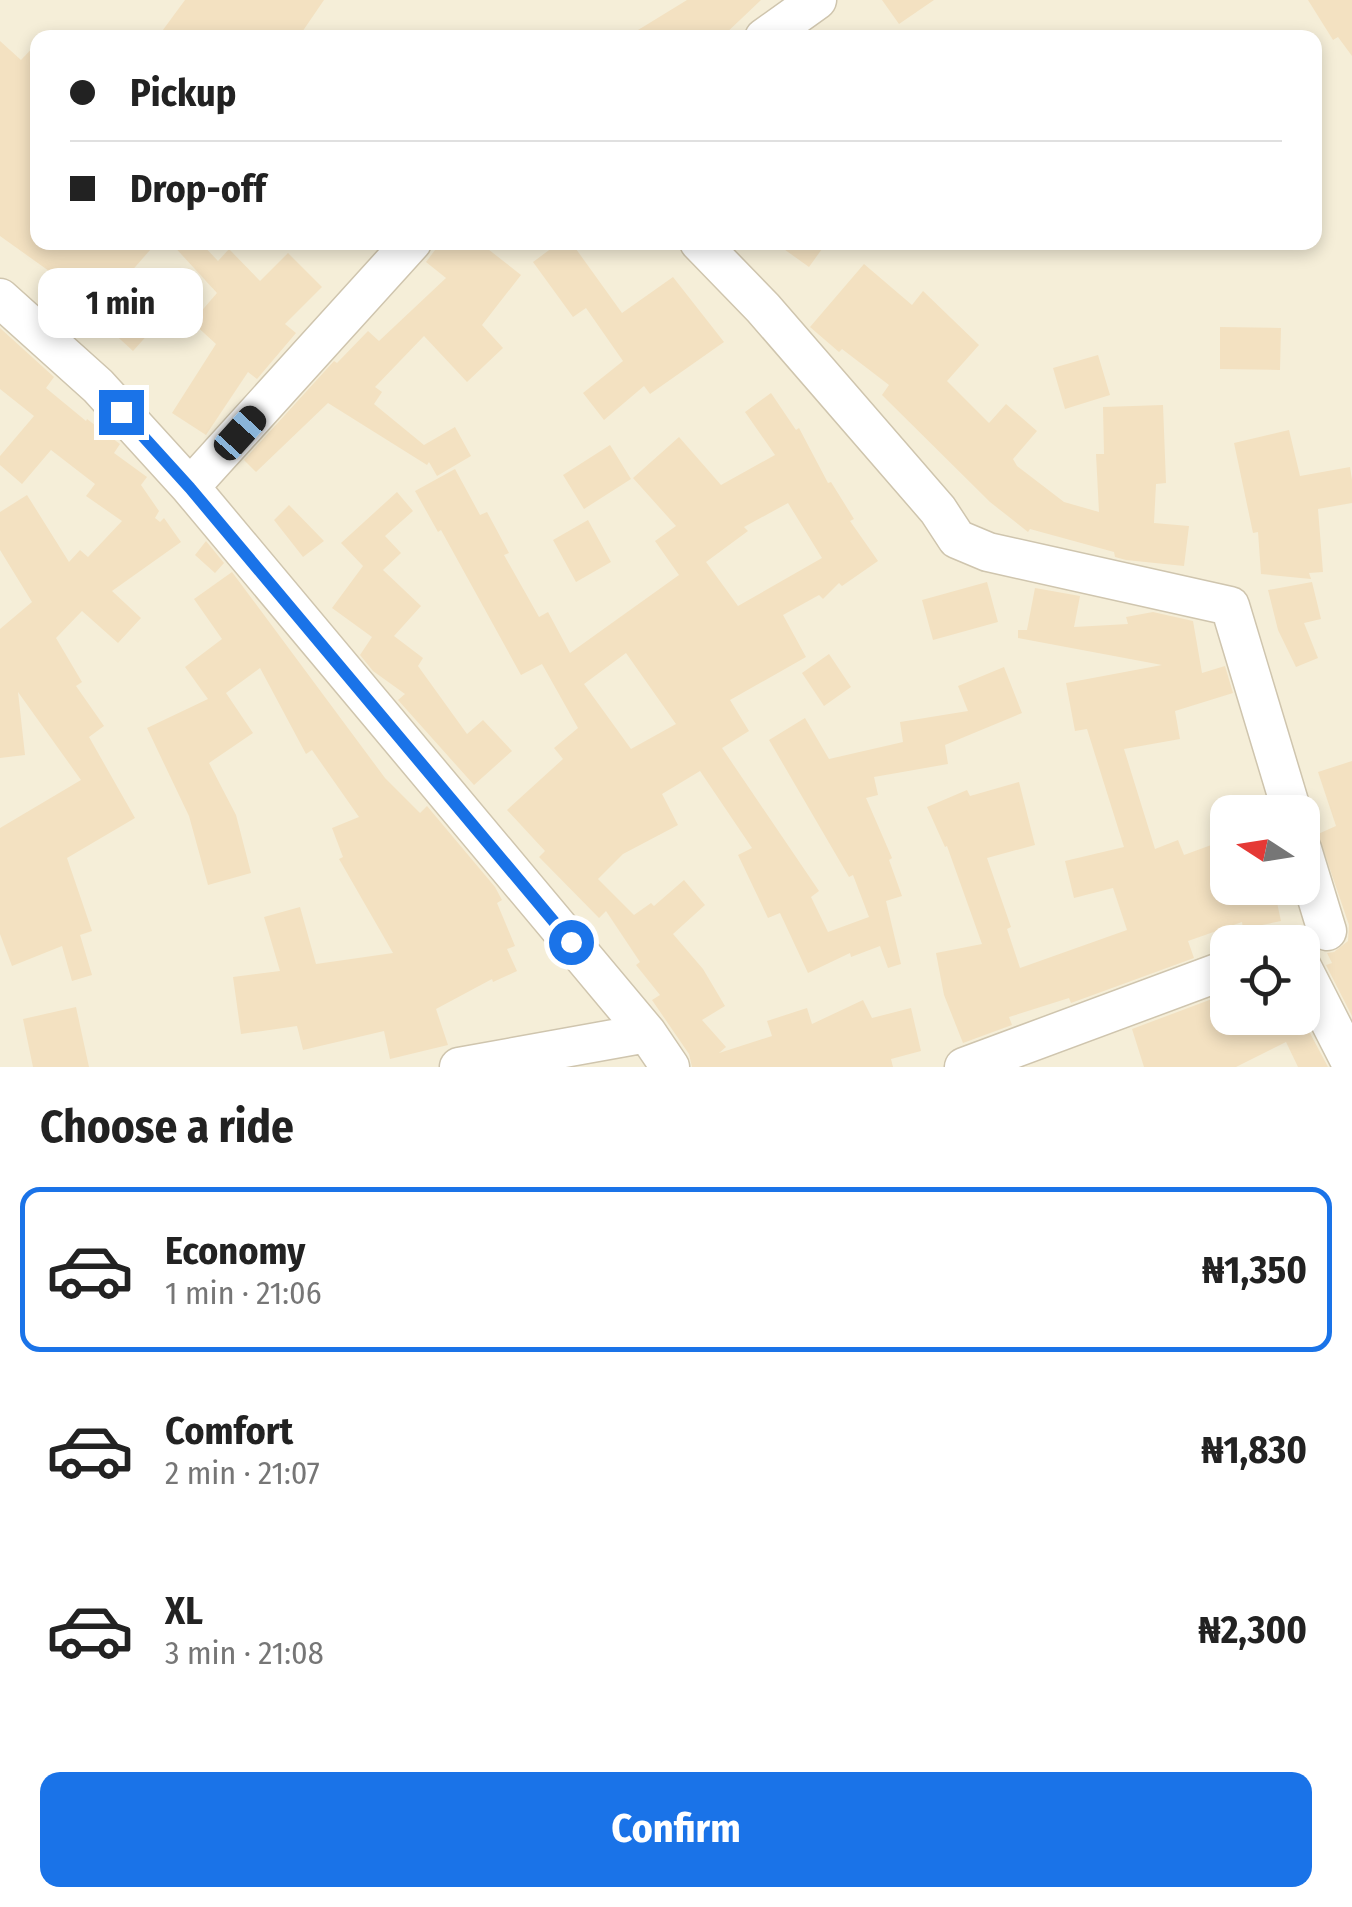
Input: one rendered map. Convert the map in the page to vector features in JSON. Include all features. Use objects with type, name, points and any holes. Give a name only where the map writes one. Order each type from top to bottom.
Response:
[{"type":"street","points":[[775,30],[816,0]]},
{"type":"street","points":[[190,488],[405,250]]},
{"type":"street","points":[[707,250],[763,308],[938,510],[958,539],[988,552],[1230,606],[1287,795]]},
{"type":"street","points":[[0,298],[98,386],[190,488],[648,1033],[670,1067]]},
{"type":"street","points":[[1318,905],[1325,932]]},
{"type":"street","points":[[964,1067],[1210,975]]},
{"type":"street","points":[[1320,1002],[1352,1065]]},
{"type":"street","points":[[459,1067],[648,1033]]},
{"type":"shaded area","points":[[0,0],[1352,0],[1352,1067],[0,1067]]},
{"type":"building","points":[[185,0],[324,0],[303,30],[163,30]]},
{"type":"building","points":[[687,0],[761,0],[729,30],[638,30]]},
{"type":"building","points":[[882,0],[934,0],[899,24]]},
{"type":"building","points":[[1308,0],[1352,0],[1352,56],[1338,37],[1333,40]]},
{"type":"building","points":[[0,41],[21,60],[30,50],[30,250],[150,250],[129,274],[169,311],[133,351],[73,296],[77,291],[0,236]]},
{"type":"building","points":[[177,250],[208,250],[218,261],[230,250],[260,281],[288,253],[322,287],[285,324],[296,333],[257,379],[248,372],[206,435],[172,413],[216,344],[192,322],[217,293]]},
{"type":"building","points":[[435,250],[489,250],[521,275],[482,325],[503,348],[467,382],[424,336],[375,387],[382,392],[374,404],[424,445],[455,427],[471,456],[437,476],[429,462],[427,465],[328,403],[256,472],[244,460],[334,361],[337,363],[368,331],[379,341],[446,278],[426,262]]},
{"type":"building","points":[[549,250],[577,250],[622,313],[673,277],[724,342],[650,394],[644,386],[604,420],[583,393],[623,361],[586,308],[573,317],[533,262]]},
{"type":"building","points":[[785,250],[821,250],[809,267]]},
{"type":"building","points":[[864,264],[912,305],[923,291],[979,345],[947,381],[989,423],[1006,404],[1037,431],[1013,459],[1064,502],[1099,512],[1096,454],[1104,454],[1103,407],[1163,405],[1166,483],[1156,484],[1154,523],[1189,526],[1184,566],[1126,560],[1115,557],[1114,552],[1030,529],[1028,532],[990,502],[882,395],[889,385],[810,327]]},
{"type":"building","points":[[1220,327],[1281,328],[1280,370],[1220,369]]},
{"type":"building","points":[[0,328],[54,377],[46,388],[120,444],[114,453],[147,477],[141,485],[159,511],[155,518],[160,522],[164,518],[181,542],[112,591],[141,618],[118,643],[82,611],[56,638],[82,682],[76,686],[104,726],[89,737],[135,818],[67,858],[92,931],[80,935],[92,975],[72,981],[62,946],[12,966],[0,934],[0,828],[81,780],[18,692],[25,755],[0,758],[0,629],[32,602],[0,550],[0,512],[27,495],[69,562],[80,550],[88,557],[122,521],[86,496],[95,484],[51,450],[22,484],[0,465],[0,456],[34,416],[0,389]]},
{"type":"building","points":[[1098,355],[1110,395],[1065,409],[1053,368]]},
{"type":"building","points":[[771,393],[796,430],[799,428],[828,483],[831,482],[854,519],[850,521],[878,561],[842,586],[839,583],[823,599],[819,595],[783,615],[806,657],[730,700],[749,731],[722,748],[819,891],[811,897],[828,932],[869,917],[853,875],[849,877],[769,740],[805,718],[829,759],[903,742],[900,722],[968,711],[958,686],[1004,667],[1022,713],[945,745],[948,764],[874,777],[878,795],[866,798],[892,858],[889,860],[902,896],[886,901],[901,964],[888,968],[880,946],[851,957],[850,953],[808,973],[780,913],[768,918],[738,855],[752,848],[700,771],[662,794],[678,825],[623,854],[598,879],[634,915],[651,903],[654,906],[684,880],[705,905],[673,934],[703,969],[725,1006],[702,1020],[726,1047],[719,1053],[772,1036],[767,1021],[807,1008],[812,1024],[863,1000],[872,1018],[911,1008],[921,1051],[891,1059],[893,1067],[692,1067],[689,1054],[652,1000],[660,995],[636,965],[640,962],[606,911],[599,918],[539,857],[545,851],[507,810],[563,759],[554,748],[578,728],[542,664],[521,675],[441,530],[438,532],[415,491],[455,469],[480,515],[487,512],[509,553],[504,555],[539,617],[548,612],[570,653],[679,575],[655,541],[676,526],[633,478],[679,437],[721,485],[775,455],[745,412]],"holes":[[[788,503],[822,558],[738,606],[706,562],[748,531],[744,527]],[[626,653],[676,724],[631,749],[584,684]]]},
{"type":"building","points":[[1289,430],[1300,476],[1350,467],[1352,480],[1352,503],[1318,509],[1323,572],[1309,573],[1311,579],[1261,574],[1258,532],[1253,533],[1234,443]]},
{"type":"building","points":[[610,445],[631,479],[584,509],[563,475]]},
{"type":"building","points":[[397,492],[413,511],[385,536],[401,553],[383,570],[421,606],[394,636],[423,658],[418,666],[467,734],[483,720],[512,751],[474,785],[398,700],[405,694],[373,671],[360,655],[372,637],[332,608],[363,566],[341,543]]},
{"type":"building","points":[[289,505],[324,541],[303,557],[274,520]]},
{"type":"building","points":[[588,520],[611,562],[576,582],[553,540]]},
{"type":"building","points":[[206,541],[224,563],[215,573],[195,555]]},
{"type":"building","points":[[232,572],[385,778],[420,813],[427,806],[502,900],[497,903],[515,946],[507,949],[517,971],[493,982],[492,979],[436,1009],[448,1045],[390,1059],[384,1031],[303,1050],[297,1026],[241,1034],[233,977],[280,971],[264,917],[300,907],[316,964],[393,953],[339,859],[343,857],[332,828],[359,817],[312,750],[306,754],[260,668],[226,693],[253,733],[209,763],[236,815],[251,873],[208,885],[189,816],[147,728],[208,699],[185,667],[222,639],[194,599]]},
{"type":"building","points":[[987,582],[998,622],[933,640],[922,600]]},
{"type":"building","points":[[1312,582],[1321,619],[1304,623],[1318,658],[1296,667],[1278,630],[1268,590]]},
{"type":"building","points":[[1035,588],[1080,596],[1074,627],[1128,624],[1126,617],[1153,612],[1193,621],[1202,673],[1225,666],[1233,693],[1175,711],[1180,739],[1124,749],[1155,849],[1178,840],[1184,855],[1210,845],[1210,905],[1278,905],[1281,921],[1210,925],[1210,933],[1188,941],[1194,958],[1071,1003],[1069,998],[1009,1017],[1012,1025],[963,1043],[944,995],[936,953],[982,944],[947,846],[927,807],[967,790],[970,796],[1019,782],[1035,845],[987,858],[1011,927],[1007,929],[1020,968],[1127,930],[1113,888],[1074,898],[1065,861],[1124,847],[1087,729],[1075,731],[1066,683],[1162,665],[1018,638],[1018,630],[1027,630]]},
{"type":"building","points":[[829,654],[851,687],[824,706],[802,673]]},
{"type":"building","points":[[1352,761],[1352,1016],[1326,965],[1332,963],[1327,953],[1348,941],[1349,925],[1320,840],[1320,833],[1336,826],[1318,772]]},
{"type":"building","points":[[1210,1000],[1210,1035],[1311,1035],[1328,1067],[1298,1067],[1286,1042],[1236,1067],[1144,1067],[1132,1029]]},
{"type":"building","points":[[76,1007],[89,1067],[33,1067],[23,1019]]},
{"type":"route","points":[[121,412],[190,488],[571,942]]}]
